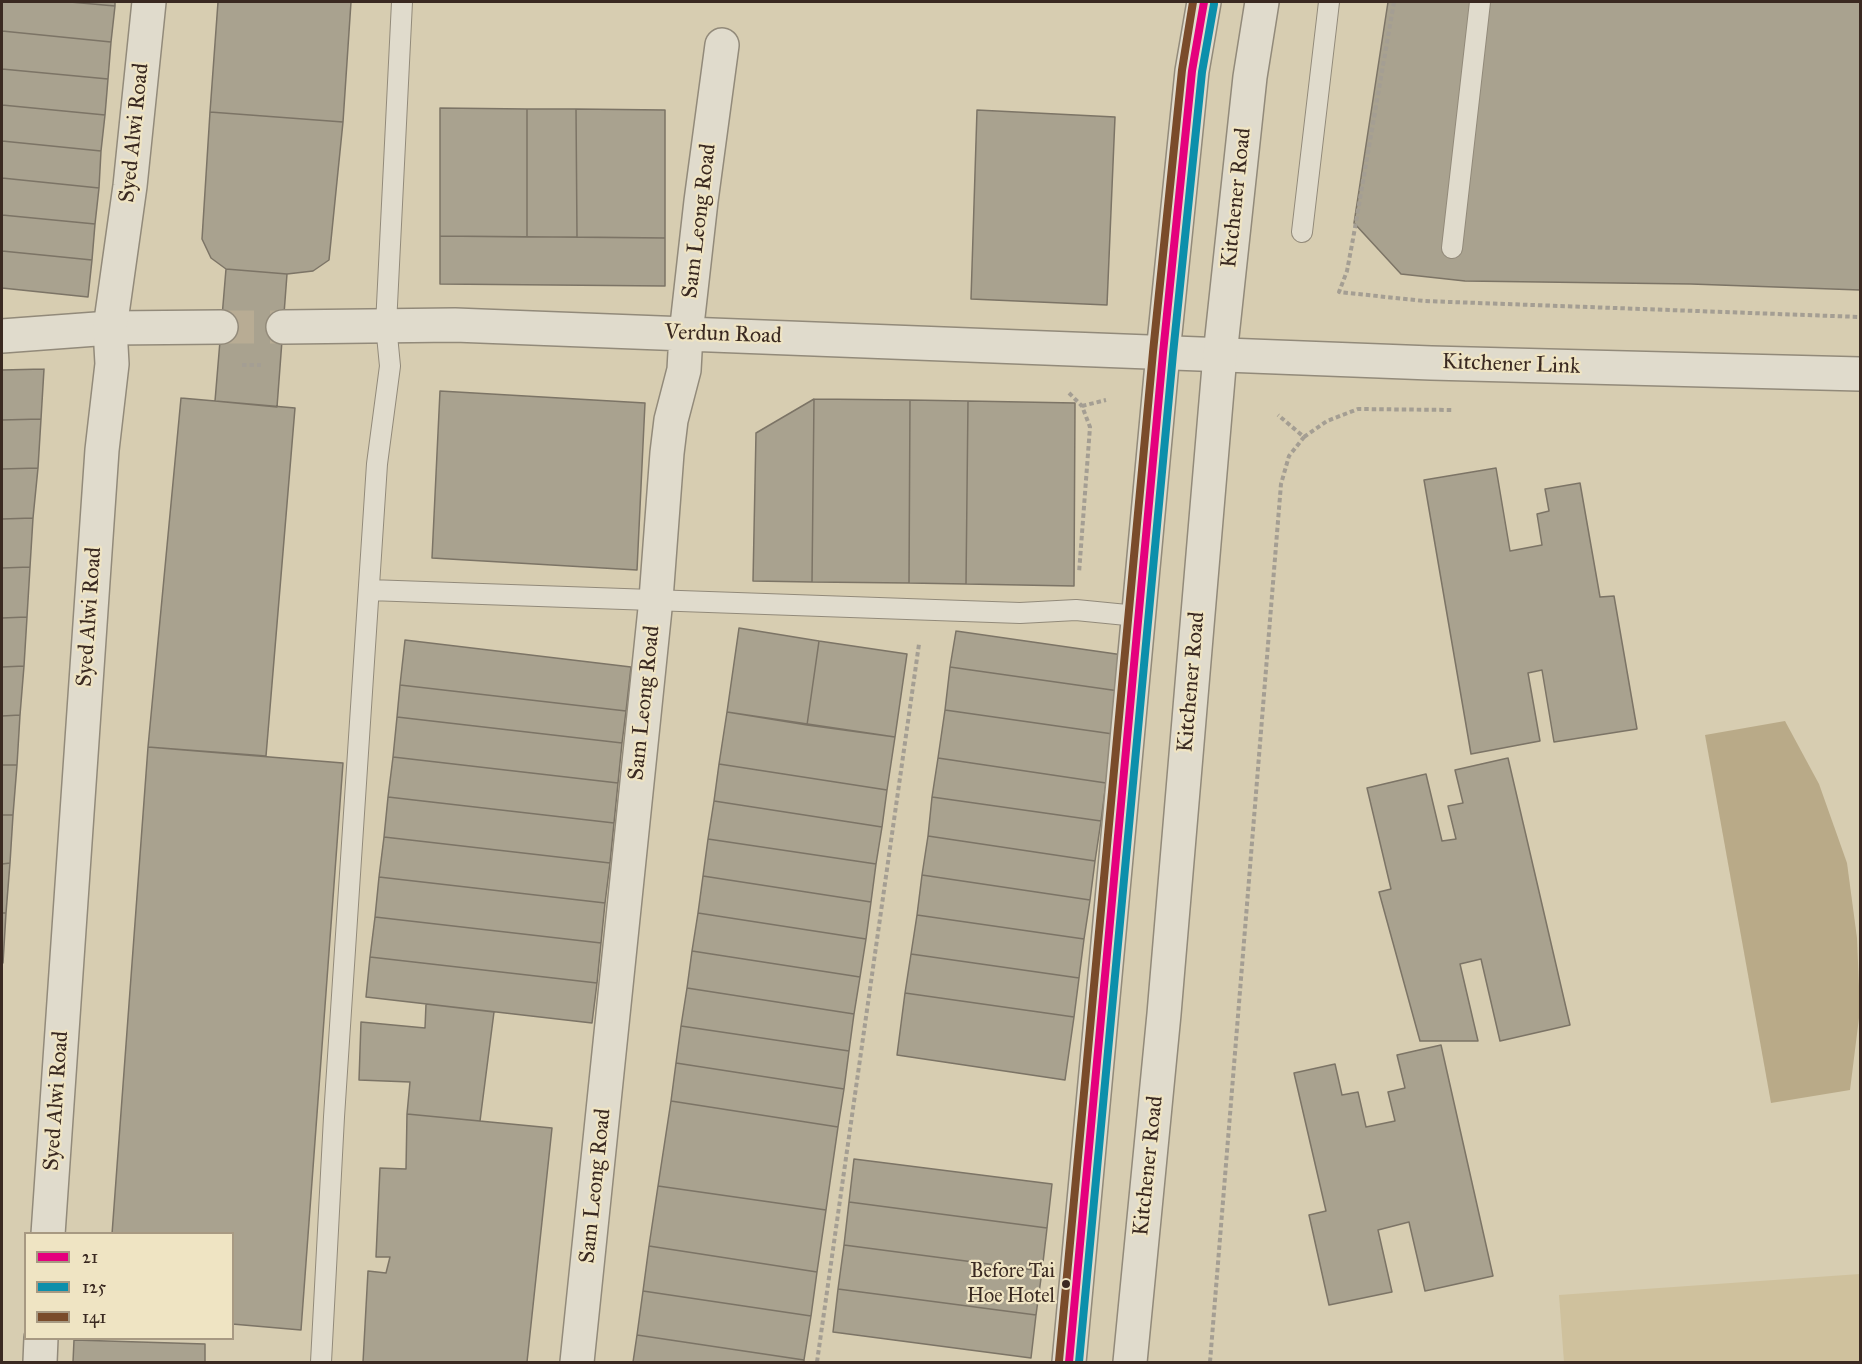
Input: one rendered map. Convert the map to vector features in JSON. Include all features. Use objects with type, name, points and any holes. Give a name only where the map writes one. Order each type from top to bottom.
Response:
[{"type":"street","name":"Syed Alwi Road","points":[[48,1232],[101,461],[112,364],[110,328],[130,186],[149,2]]},
{"type":"street","points":[[1069,1362],[1162,353],[1192,71],[1204,2]]},
{"type":"street","name":"Kitchener Road","points":[[1130,1362],[1164,1014],[1220,355],[1250,77],[1262,2]]},
{"type":"street","name":"Sam Leong Road","points":[[578,1362],[656,599],[668,453],[672,420],[684,370],[686,334],[722,45]]},
{"type":"street","name":"Verdun Road","points":[[283,327],[455,325],[1162,353]]},
{"type":"street","points":[[2,336],[110,328],[221,327]]},
{"type":"street","name":"Kitchener Link","points":[[1162,353],[1431,363],[1860,374]]},
{"type":"street","points":[[40,1362],[41,1340]]},
{"type":"lane","points":[[321,1362],[334,1117],[377,464],[390,366],[386,325],[402,46],[402,2]]},
{"type":"lane","points":[[1302,232],[1329,2]]},
{"type":"lane","points":[[1452,248],[1480,2]]},
{"type":"lane","points":[[369,590],[1020,613],[1076,610],[1137,616]]},
{"type":"path","points":[[1394,2],[1347,270],[1339,292],[1424,301],[1860,317]]},
{"type":"path","points":[[1082,406],[1106,400]]},
{"type":"path","points":[[1210,1362],[1281,484],[1289,456],[1304,437],[1278,415]]},
{"type":"path","points":[[817,1362],[924,609]]},
{"type":"shaded area","points":[[1785,721],[1819,784],[1847,863],[1857,938],[1860,1010],[1850,1090],[1771,1103],[1705,735]]},
{"type":"shaded area","points":[[1860,1274],[1860,1362],[1564,1362],[1559,1295]]},
{"type":"building","points":[[2,2],[70,2],[115,6],[111,42],[2,31]]},
{"type":"building","points":[[70,2],[115,2],[115,6]]},
{"type":"building","points":[[218,2],[351,2],[343,122],[210,112]]},
{"type":"building","points":[[1388,2],[1860,2],[1860,290],[1691,284],[1465,281],[1401,274],[1354,223]]},
{"type":"building","points":[[2,31],[111,42],[108,79],[2,69]]},
{"type":"building","points":[[2,69],[108,79],[105,115],[2,105]]},
{"type":"building","points":[[2,105],[105,115],[101,151],[2,141]]},
{"type":"building","points":[[440,108],[527,109],[527,237],[440,236]]},
{"type":"building","points":[[527,109],[576,109],[577,237],[527,237]]},
{"type":"building","points":[[576,109],[665,110],[665,238],[577,237]]},
{"type":"building","points":[[977,110],[1115,117],[1107,305],[971,299]]},
{"type":"building","points":[[210,112],[343,122],[329,260],[313,271],[287,274],[226,269],[211,258],[202,239]]},
{"type":"building","points":[[2,141],[101,151],[99,188],[2,178]]},
{"type":"building","points":[[2,178],[99,188],[95,224],[2,215]]},
{"type":"building","points":[[2,215],[95,224],[92,260],[2,251]]},
{"type":"building","points":[[440,236],[665,238],[665,286],[440,284]]},
{"type":"building","points":[[2,251],[92,260],[88,297],[2,288]]},
{"type":"building","points":[[226,269],[287,274],[277,407],[215,401]]},
{"type":"building","points":[[44,369],[41,419],[2,420],[2,370]]},
{"type":"building","points":[[440,391],[645,403],[637,570],[432,558]]},
{"type":"building","points":[[181,398],[295,408],[266,756],[148,747]]},
{"type":"building","points":[[814,399],[812,582],[753,581],[756,433]]},
{"type":"building","points":[[814,399],[910,400],[909,583],[812,582]]},
{"type":"building","points":[[910,400],[968,401],[966,584],[909,583]]},
{"type":"building","points":[[968,401],[1075,403],[1074,586],[966,584]]},
{"type":"building","points":[[41,419],[38,468],[2,469],[2,420]]},
{"type":"building","points":[[38,468],[33,518],[2,519],[2,469]]},
{"type":"building","points":[[1496,468],[1510,551],[1542,545],[1537,514],[1549,511],[1545,489],[1580,483],[1600,597],[1614,596],[1637,729],[1554,742],[1542,670],[1528,673],[1540,741],[1471,754],[1424,480]]},
{"type":"building","points":[[33,518],[30,567],[2,568],[2,519]]},
{"type":"building","points":[[30,567],[27,617],[2,618],[2,568]]},
{"type":"building","points":[[27,617],[24,666],[2,667],[2,618]]},
{"type":"building","points":[[739,628],[819,641],[807,725],[727,712]]},
{"type":"building","points":[[956,631],[1123,655],[1119,691],[950,667]]},
{"type":"building","points":[[405,640],[631,667],[626,711],[400,685]]},
{"type":"building","points":[[819,641],[907,654],[895,737],[807,725]]},
{"type":"building","points":[[24,666],[20,715],[2,716],[2,667]]},
{"type":"building","points":[[950,667],[1119,691],[1113,734],[945,710]]},
{"type":"building","points":[[400,685],[626,711],[622,743],[397,717]]},
{"type":"building","points":[[945,710],[1113,734],[1106,783],[938,758]]},
{"type":"building","points":[[727,712],[895,737],[887,790],[719,764]]},
{"type":"building","points":[[20,715],[17,765],[2,765],[2,716]]},
{"type":"building","points":[[397,717],[622,743],[618,783],[393,757]]},
{"type":"building","points":[[148,747],[343,763],[301,1330],[234,1324],[234,1232],[112,1232]]},
{"type":"building","points":[[393,757],[618,783],[614,823],[388,797]]},
{"type":"building","points":[[938,758],[1106,783],[1101,821],[932,797]]},
{"type":"building","points":[[1508,758],[1570,1025],[1500,1041],[1481,959],[1460,964],[1478,1041],[1420,1041],[1379,892],[1391,889],[1367,788],[1426,774],[1442,841],[1456,839],[1448,806],[1463,803],[1455,770]]},
{"type":"building","points":[[719,764],[887,790],[882,827],[714,801]]},
{"type":"building","points":[[2,765],[17,765],[13,815],[2,815]]},
{"type":"building","points":[[388,797],[614,823],[610,863],[384,837]]},
{"type":"building","points":[[932,797],[1101,821],[1095,861],[928,836]]},
{"type":"building","points":[[714,801],[882,827],[876,864],[708,839]]},
{"type":"building","points":[[2,815],[13,815],[10,863],[2,864]]},
{"type":"building","points":[[928,836],[1095,861],[1090,900],[922,875]]},
{"type":"building","points":[[384,837],[610,863],[605,903],[379,877]]},
{"type":"building","points":[[708,839],[876,864],[871,902],[703,876]]},
{"type":"building","points":[[10,863],[6,913],[2,913],[2,864]]},
{"type":"building","points":[[922,875],[1090,900],[1084,939],[917,915]]},
{"type":"building","points":[[703,876],[871,902],[866,939],[698,913]]},
{"type":"building","points":[[379,877],[605,903],[601,943],[375,917]]},
{"type":"building","points":[[2,913],[6,913],[3,963],[2,963]]},
{"type":"building","points":[[698,913],[866,939],[860,977],[692,951]]},
{"type":"building","points":[[917,915],[1084,939],[1079,978],[911,954]]},
{"type":"building","points":[[375,917],[601,943],[597,983],[370,957]]},
{"type":"building","points":[[692,951],[860,977],[854,1014],[687,988]]},
{"type":"building","points":[[911,954],[1079,978],[1074,1017],[905,993]]},
{"type":"building","points":[[370,957],[597,983],[592,1023],[366,997]]},
{"type":"building","points":[[687,988],[854,1014],[849,1051],[681,1026]]},
{"type":"building","points":[[905,993],[1074,1017],[1065,1080],[897,1055]]},
{"type":"building","points":[[426,1004],[494,1012],[480,1121],[407,1114],[410,1082],[359,1080],[361,1022],[425,1028]]},
{"type":"building","points":[[681,1026],[849,1051],[844,1089],[676,1063]]},
{"type":"building","points":[[1441,1045],[1493,1276],[1425,1291],[1409,1222],[1378,1230],[1392,1292],[1329,1305],[1309,1215],[1326,1211],[1294,1073],[1335,1064],[1342,1095],[1358,1092],[1366,1127],[1395,1121],[1388,1092],[1405,1088],[1397,1055]]},
{"type":"building","points":[[676,1063],[844,1089],[838,1127],[671,1101]]},
{"type":"building","points":[[671,1101],[838,1127],[826,1210],[658,1186]]},
{"type":"building","points":[[407,1114],[552,1128],[527,1362],[363,1362],[368,1271],[386,1273],[390,1257],[376,1257],[380,1168],[406,1169]]},
{"type":"building","points":[[854,1159],[1052,1184],[1047,1228],[849,1202]]},
{"type":"building","points":[[658,1186],[826,1210],[817,1272],[649,1246]]},
{"type":"building","points":[[849,1202],[1047,1228],[1042,1271],[844,1245]]},
{"type":"building","points":[[844,1245],[1042,1271],[1036,1315],[838,1289]]},
{"type":"building","points":[[649,1246],[817,1272],[811,1316],[643,1291]]},
{"type":"building","points":[[838,1289],[1036,1315],[1031,1358],[833,1332]]},
{"type":"building","points":[[643,1291],[811,1316],[804,1360],[637,1335]]},
{"type":"building","points":[[637,1335],[804,1360],[804,1362],[633,1362]]},
{"type":"building","points":[[74,1340],[205,1344],[205,1362],[73,1362]]},
{"type":"tunnel","points":[[221,327],[283,327]]},
{"type":"transit line","name":"141","points":[[1059,1361],[1153,352],[1182,70],[1193,2]]},
{"type":"transit line","name":"21","points":[[1069,1362],[1163,353],[1192,71],[1204,2]]},
{"type":"transit line","name":"125","points":[[1079,1362],[1173,354],[1202,72],[1214,4]]},
{"type":"place","name":"Before Tai Hoe Hotel","points":[[1066,1284]]}]
